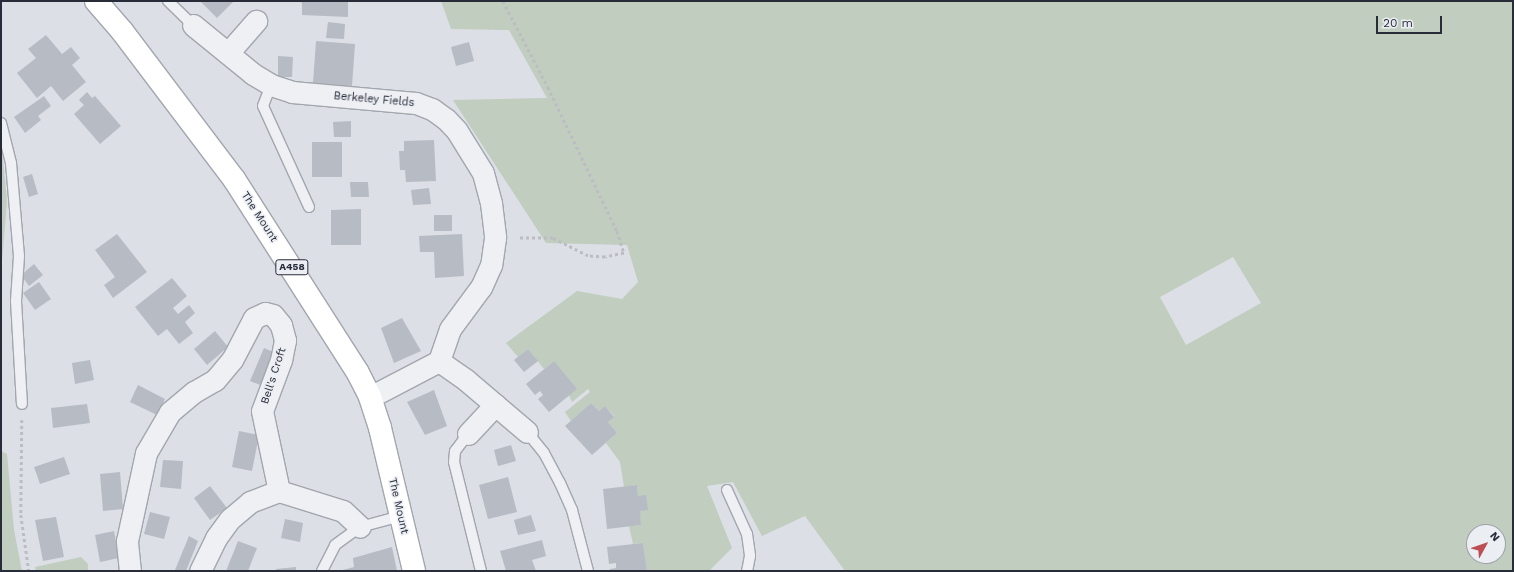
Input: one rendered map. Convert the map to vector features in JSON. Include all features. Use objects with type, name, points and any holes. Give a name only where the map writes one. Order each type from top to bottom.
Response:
[{"type":"main road","name":"The Mount","points":[[96,1],[122,31],[234,179],[322,314],[370,398],[414,571]]},
{"type":"street","points":[[228,53],[256,21]]},
{"type":"street","name":"Berkeley Fields","points":[[193,25],[271,85],[292,92],[416,103],[432,109],[457,131],[483,173],[491,203],[495,238],[491,265],[481,287],[450,329],[440,361]]},
{"type":"street","name":"Bell's Croft","points":[[130,571],[127,541],[146,453],[170,412],[194,392],[215,380],[232,360],[254,318],[265,313],[273,315],[281,326],[285,340],[281,360],[262,411],[279,490]]},
{"type":"street","points":[[370,398],[440,361],[527,432]]},
{"type":"street","points":[[468,434],[495,405]]},
{"type":"street","points":[[200,571],[216,538],[230,519],[250,502],[279,490],[343,511],[360,527]]},
{"type":"lane","points":[[168,1],[193,25]]},
{"type":"lane","points":[[271,85],[263,106],[309,207]]},
{"type":"lane","points":[[1,123],[11,163],[20,256],[16,301],[22,404]]},
{"type":"lane","points":[[527,432],[544,453],[572,510],[588,571]]},
{"type":"lane","points":[[468,434],[455,451],[454,462],[481,571]]},
{"type":"lane","points":[[726,490],[747,534],[750,556],[747,571]]},
{"type":"lane","points":[[322,571],[335,545],[360,527],[401,516]]},
{"type":"path","points":[[495,238],[553,238],[588,256],[605,257],[624,253],[617,231],[552,94],[503,1]]},
{"type":"path","points":[[22,404],[21,516],[29,571]]},
{"type":"green space","points":[[441,1],[1513,1],[1513,571],[845,571],[805,516],[762,536],[733,482],[707,486],[732,548],[709,571],[647,571],[643,543],[633,544],[629,526],[641,525],[637,485],[624,487],[620,462],[606,443],[617,433],[608,422],[614,416],[605,406],[599,411],[591,403],[571,421],[565,412],[590,392],[588,389],[572,402],[554,361],[544,369],[528,349],[518,357],[506,343],[577,291],[622,299],[638,282],[627,245],[546,243],[453,100],[547,98],[509,30],[451,29]],"holes":[[[1233,257],[1261,303],[1186,345],[1160,297]]]},
{"type":"green space","points":[[1,141],[7,201],[1,273]]},
{"type":"green space","points":[[1,451],[7,454],[14,530],[22,571],[1,571]]},
{"type":"green space","points":[[81,557],[88,564],[88,571],[36,571],[35,567]]},
{"type":"building","points":[[200,1],[234,1],[217,18]]},
{"type":"building","points":[[299,1],[348,1],[348,17],[302,15],[302,3]]},
{"type":"building","points":[[328,22],[345,24],[344,39],[326,38]]},
{"type":"building","points":[[46,35],[62,54],[71,47],[80,58],[72,65],[86,82],[63,101],[51,86],[37,98],[17,73],[36,58],[28,49]]},
{"type":"building","points":[[316,41],[355,44],[352,86],[313,83]]},
{"type":"building","points":[[469,42],[474,61],[456,66],[451,47]]},
{"type":"building","points":[[278,56],[293,57],[292,77],[278,77]]},
{"type":"building","points":[[87,92],[92,98],[95,96],[121,126],[100,144],[74,114],[84,105],[79,100]]},
{"type":"building","points":[[44,96],[51,106],[38,116],[41,120],[25,133],[14,117]]},
{"type":"building","points":[[351,121],[351,137],[334,137],[333,122]]},
{"type":"building","points":[[434,140],[436,181],[406,182],[405,170],[400,170],[399,151],[404,151],[404,141]]},
{"type":"building","points":[[312,142],[342,142],[342,177],[312,177]]},
{"type":"building","points":[[32,174],[38,194],[29,197],[23,177]]},
{"type":"building","points":[[350,182],[368,182],[369,197],[351,197]]},
{"type":"building","points":[[429,188],[431,204],[413,205],[411,190]]},
{"type":"building","points":[[361,209],[361,245],[331,245],[331,210]]},
{"type":"building","points":[[434,215],[452,215],[452,231],[434,231]]},
{"type":"building","points":[[117,234],[147,272],[113,298],[104,285],[115,277],[95,250]]},
{"type":"building","points":[[462,234],[464,276],[435,278],[434,252],[420,252],[419,236]]},
{"type":"building","points":[[34,264],[43,275],[29,286],[21,275]]},
{"type":"building","points":[[172,278],[187,296],[173,308],[178,314],[189,305],[195,313],[185,322],[193,333],[179,344],[167,329],[158,336],[135,307]]},
{"type":"building","points":[[39,282],[51,299],[35,310],[23,293]]},
{"type":"building","points":[[402,318],[421,351],[394,363],[381,328]]},
{"type":"building","points":[[215,331],[228,347],[207,365],[194,349]]},
{"type":"building","points":[[264,348],[273,352],[260,385],[250,381]]},
{"type":"building","points":[[528,349],[538,361],[524,372],[514,360]]},
{"type":"building","points":[[90,360],[94,380],[75,384],[72,363]]},
{"type":"building","points":[[554,361],[577,389],[549,412],[538,399],[543,395],[540,391],[535,395],[526,384]]},
{"type":"building","points":[[138,385],[165,399],[157,415],[130,402]]},
{"type":"building","points":[[434,390],[447,426],[425,435],[407,402]]},
{"type":"building","points":[[591,403],[599,411],[605,406],[614,417],[608,422],[617,433],[592,455],[565,426]]},
{"type":"building","points":[[87,404],[90,423],[53,428],[51,408]]},
{"type":"building","points":[[239,431],[259,435],[252,471],[232,467]]},
{"type":"building","points":[[511,445],[516,461],[498,466],[494,450]]},
{"type":"building","points":[[64,457],[70,474],[40,484],[34,467]]},
{"type":"building","points":[[163,460],[183,461],[181,489],[160,487]]},
{"type":"building","points":[[120,472],[123,509],[103,511],[100,474]]},
{"type":"building","points":[[508,477],[517,512],[488,519],[479,485]]},
{"type":"building","points":[[637,485],[638,496],[646,495],[648,510],[640,511],[641,525],[607,529],[603,489]]},
{"type":"building","points":[[210,486],[227,508],[210,520],[194,498]]},
{"type":"building","points":[[150,512],[170,517],[164,539],[144,534]]},
{"type":"building","points":[[531,515],[536,531],[518,535],[514,520]]},
{"type":"building","points":[[56,517],[64,557],[43,561],[35,520]]},
{"type":"building","points":[[285,519],[303,523],[300,542],[281,538]]},
{"type":"building","points":[[114,531],[119,558],[100,562],[95,535]]},
{"type":"building","points":[[189,536],[198,541],[186,571],[175,570]]},
{"type":"building","points":[[542,540],[546,556],[532,560],[536,571],[506,571],[500,551]]},
{"type":"building","points":[[238,541],[257,548],[248,571],[226,571]]},
{"type":"building","points":[[643,543],[647,571],[610,571],[610,569],[616,568],[616,563],[609,564],[607,547]]},
{"type":"building","points":[[392,547],[397,571],[339,571],[354,567],[353,558]]},
{"type":"building","points":[[296,567],[296,571],[276,571],[276,569]]}]
